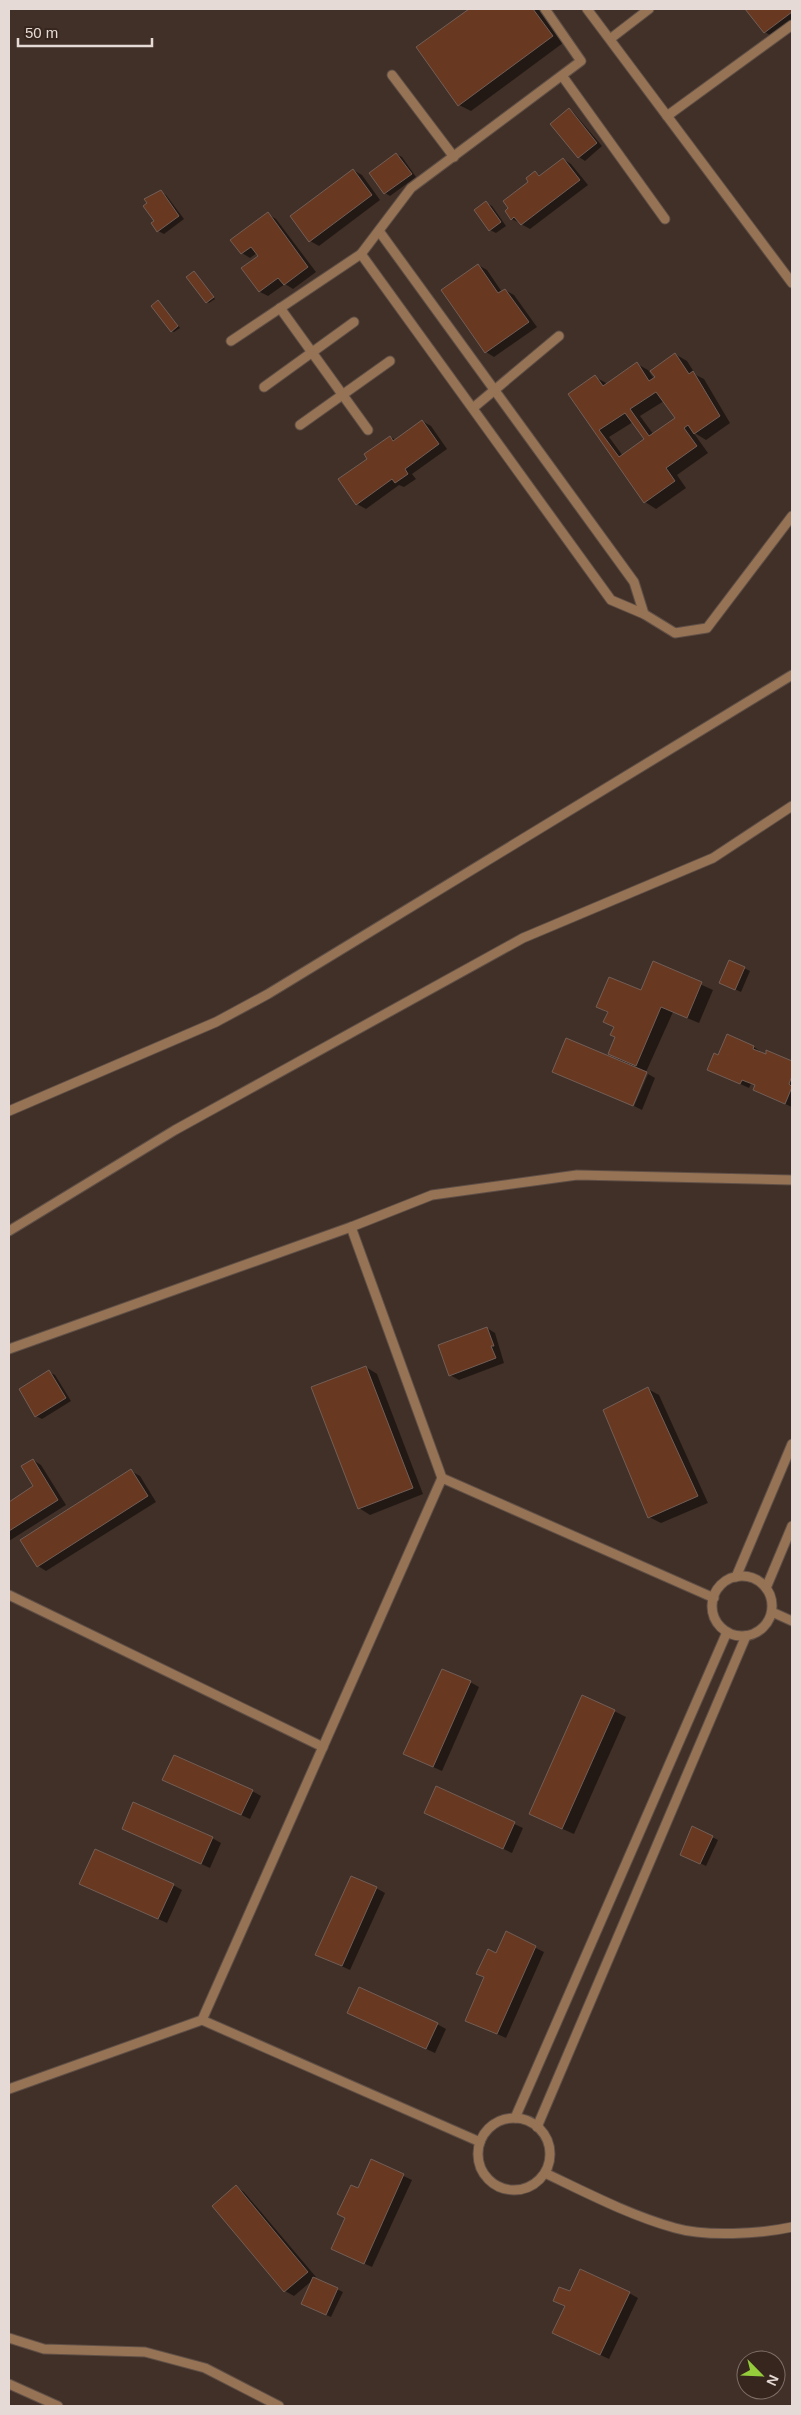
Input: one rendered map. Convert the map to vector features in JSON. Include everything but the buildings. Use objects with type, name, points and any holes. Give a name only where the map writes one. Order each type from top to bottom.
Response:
[{"type":"lane","points":[[231,341],[361,254],[411,188],[563,77],[581,61],[545,9]]},
{"type":"lane","points":[[587,9],[792,283]]},
{"type":"lane","points":[[610,40],[649,9]]},
{"type":"lane","points":[[667,116],[792,25]]},
{"type":"lane","points":[[392,75],[454,157]]},
{"type":"lane","points":[[563,77],[665,219]]},
{"type":"lane","points":[[379,231],[634,582],[644,614]]},
{"type":"lane","points":[[361,254],[611,600],[644,614],[675,633],[707,628],[792,516]]},
{"type":"lane","points":[[280,308],[368,430]]},
{"type":"lane","points":[[264,387],[354,322]]},
{"type":"lane","points":[[473,408],[559,336]]},
{"type":"lane","points":[[300,425],[390,361]]},
{"type":"lane","points":[[9,1111],[216,1022],[268,994],[792,675]]},
{"type":"lane","points":[[9,1231],[175,1130],[523,938],[713,858],[792,806]]},
{"type":"lane","points":[[9,1349],[351,1227],[432,1194],[577,1175],[792,1180]]},
{"type":"lane","points":[[202,2020],[442,1478],[351,1227]]},
{"type":"lane","points":[[736,1577],[792,1444]]},
{"type":"lane","points":[[442,1478],[714,1598]]},
{"type":"lane","points":[[766,1588],[792,1526]]},
{"type":"lane","points":[[736,1577],[752,1578],[766,1588],[770,1595],[772,1612],[763,1628],[746,1636],[727,1632],[714,1617],[714,1598],[722,1584],[736,1577]]},
{"type":"lane","points":[[9,1595],[323,1747]]},
{"type":"lane","points":[[772,1612],[792,1621]]},
{"type":"lane","points":[[515,2118],[727,1632]]},
{"type":"lane","points":[[537,2127],[746,1636]]},
{"type":"lane","points":[[9,2089],[202,2020],[480,2142]]},
{"type":"lane","points":[[515,2118],[527,2120],[537,2127],[545,2136],[549,2148],[549,2161],[545,2173],[537,2182],[527,2188],[515,2190],[499,2187],[485,2176],[479,2166],[478,2154],[480,2142],[485,2132],[493,2124],[515,2118]]},
{"type":"lane","points":[[545,2173],[617,2208],[676,2229],[731,2234],[792,2227]]},
{"type":"lane","points":[[9,2338],[44,2350],[145,2352],[205,2368],[280,2406]]},
{"type":"lane","points":[[9,2384],[58,2406]]}]
